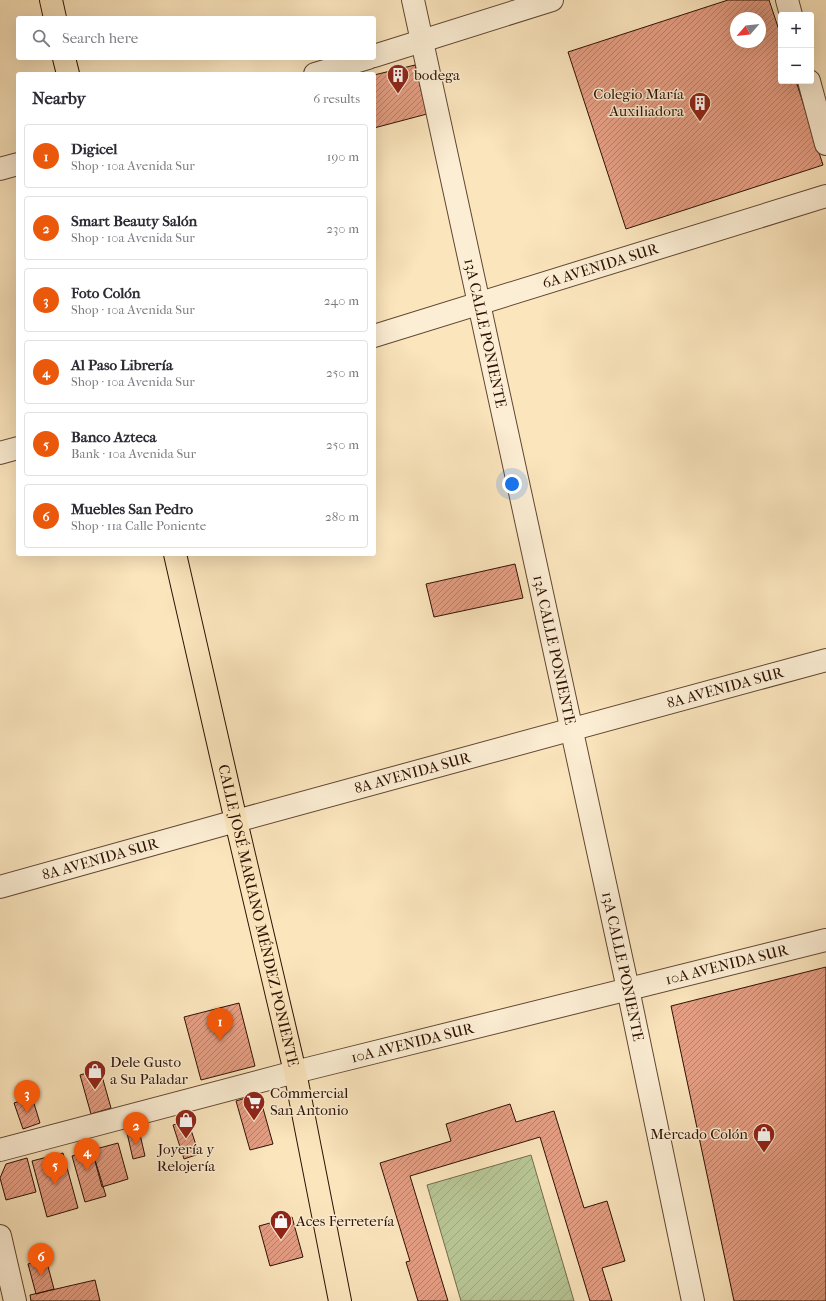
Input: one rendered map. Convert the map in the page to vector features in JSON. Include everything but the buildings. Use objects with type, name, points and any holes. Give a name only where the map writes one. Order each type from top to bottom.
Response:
[{"type":"main road","points":[[51,0],[55,16]]},
{"type":"main road","points":[[64,60],[68,72]]},
{"type":"main road","name":"CALLE JOSÉ MARIANO MÉNDEZ PONIENTE","points":[[175,556],[295,1072],[340,1301]]},
{"type":"street","name":"13A CALLE PONIENTE","points":[[413,0],[628,989],[693,1301]]},
{"type":"street","points":[[376,55],[552,0]]},
{"type":"street","points":[[787,0],[790,12]]},
{"type":"street","points":[[322,72],[361,60]]},
{"type":"street","points":[[810,84],[826,144]]},
{"type":"street","points":[[0,169],[16,165]]},
{"type":"street","name":"6A AVENIDA SUR","points":[[376,335],[826,196]]},
{"type":"street","points":[[0,454],[16,449]]},
{"type":"street","name":"8A AVENIDA SUR","points":[[0,888],[236,821],[826,660]]},
{"type":"street","name":"10A AVENIDA SUR","points":[[0,1150],[295,1072],[826,940]]},
{"type":"street","points":[[0,1236],[15,1301]]},
{"type":"green space","points":[[531,1155],[574,1301],[461,1301],[427,1185]]},
{"type":"place","name":"bodega","points":[[398,94]]},
{"type":"place","name":"Colegio María Auxiliadora","points":[[700,122]]},
{"type":"place","name":"Digicel","points":[[220,1041]]},
{"type":"place","name":"Dele Gusto a Su Paladar","points":[[95,1090]]},
{"type":"place","name":"Foto Colón","points":[[27,1113]]},
{"type":"place","name":"Commercial San Antonio","points":[[254,1122]]},
{"type":"place","name":"Joyería y Relojería","points":[[186,1140]]},
{"type":"place","name":"Smart Beauty Salón","points":[[136,1145]]},
{"type":"place","name":"Mercado Colón","points":[[764,1154]]},
{"type":"place","name":"Al Paso Librería","points":[[87,1171]]},
{"type":"place","name":"Banco Azteca","points":[[55,1185]]},
{"type":"place","name":"Aces Ferretería","points":[[281,1240]]},
{"type":"place","name":"Muebles San Pedro","points":[[41,1276]]}]
